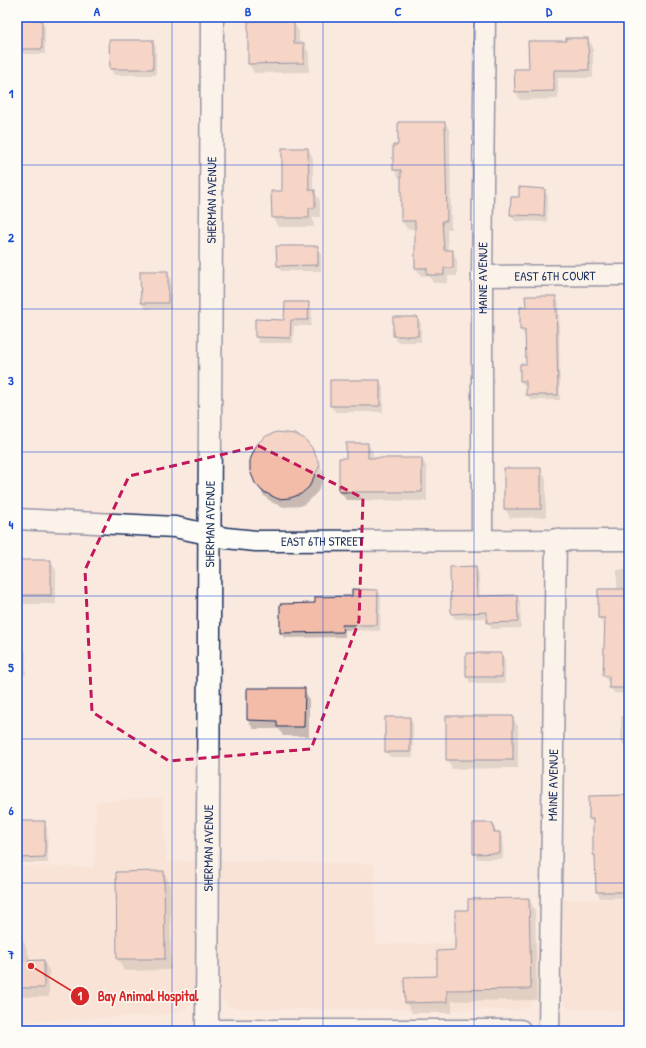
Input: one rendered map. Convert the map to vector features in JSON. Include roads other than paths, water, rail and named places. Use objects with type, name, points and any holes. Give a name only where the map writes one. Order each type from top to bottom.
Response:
[{"type":"street","name":"SHERMAN AVENUE","points":[[207,1031],[212,17]]},
{"type":"street","name":"MAINE AVENUE","points":[[482,540],[482,276],[485,17]]},
{"type":"street","name":"EAST 6TH COURT","points":[[482,276],[629,275]]},
{"type":"street","name":"EAST 6TH STREET","points":[[17,519],[175,527],[226,538],[256,541],[629,540]]},
{"type":"street","name":"MAINE AVENUE","points":[[549,1031],[556,539]]},
{"type":"street","points":[[210,1031],[520,1031]]},
{"type":"place","name":"Bay Animal Hospital","points":[[31,966]]}]
